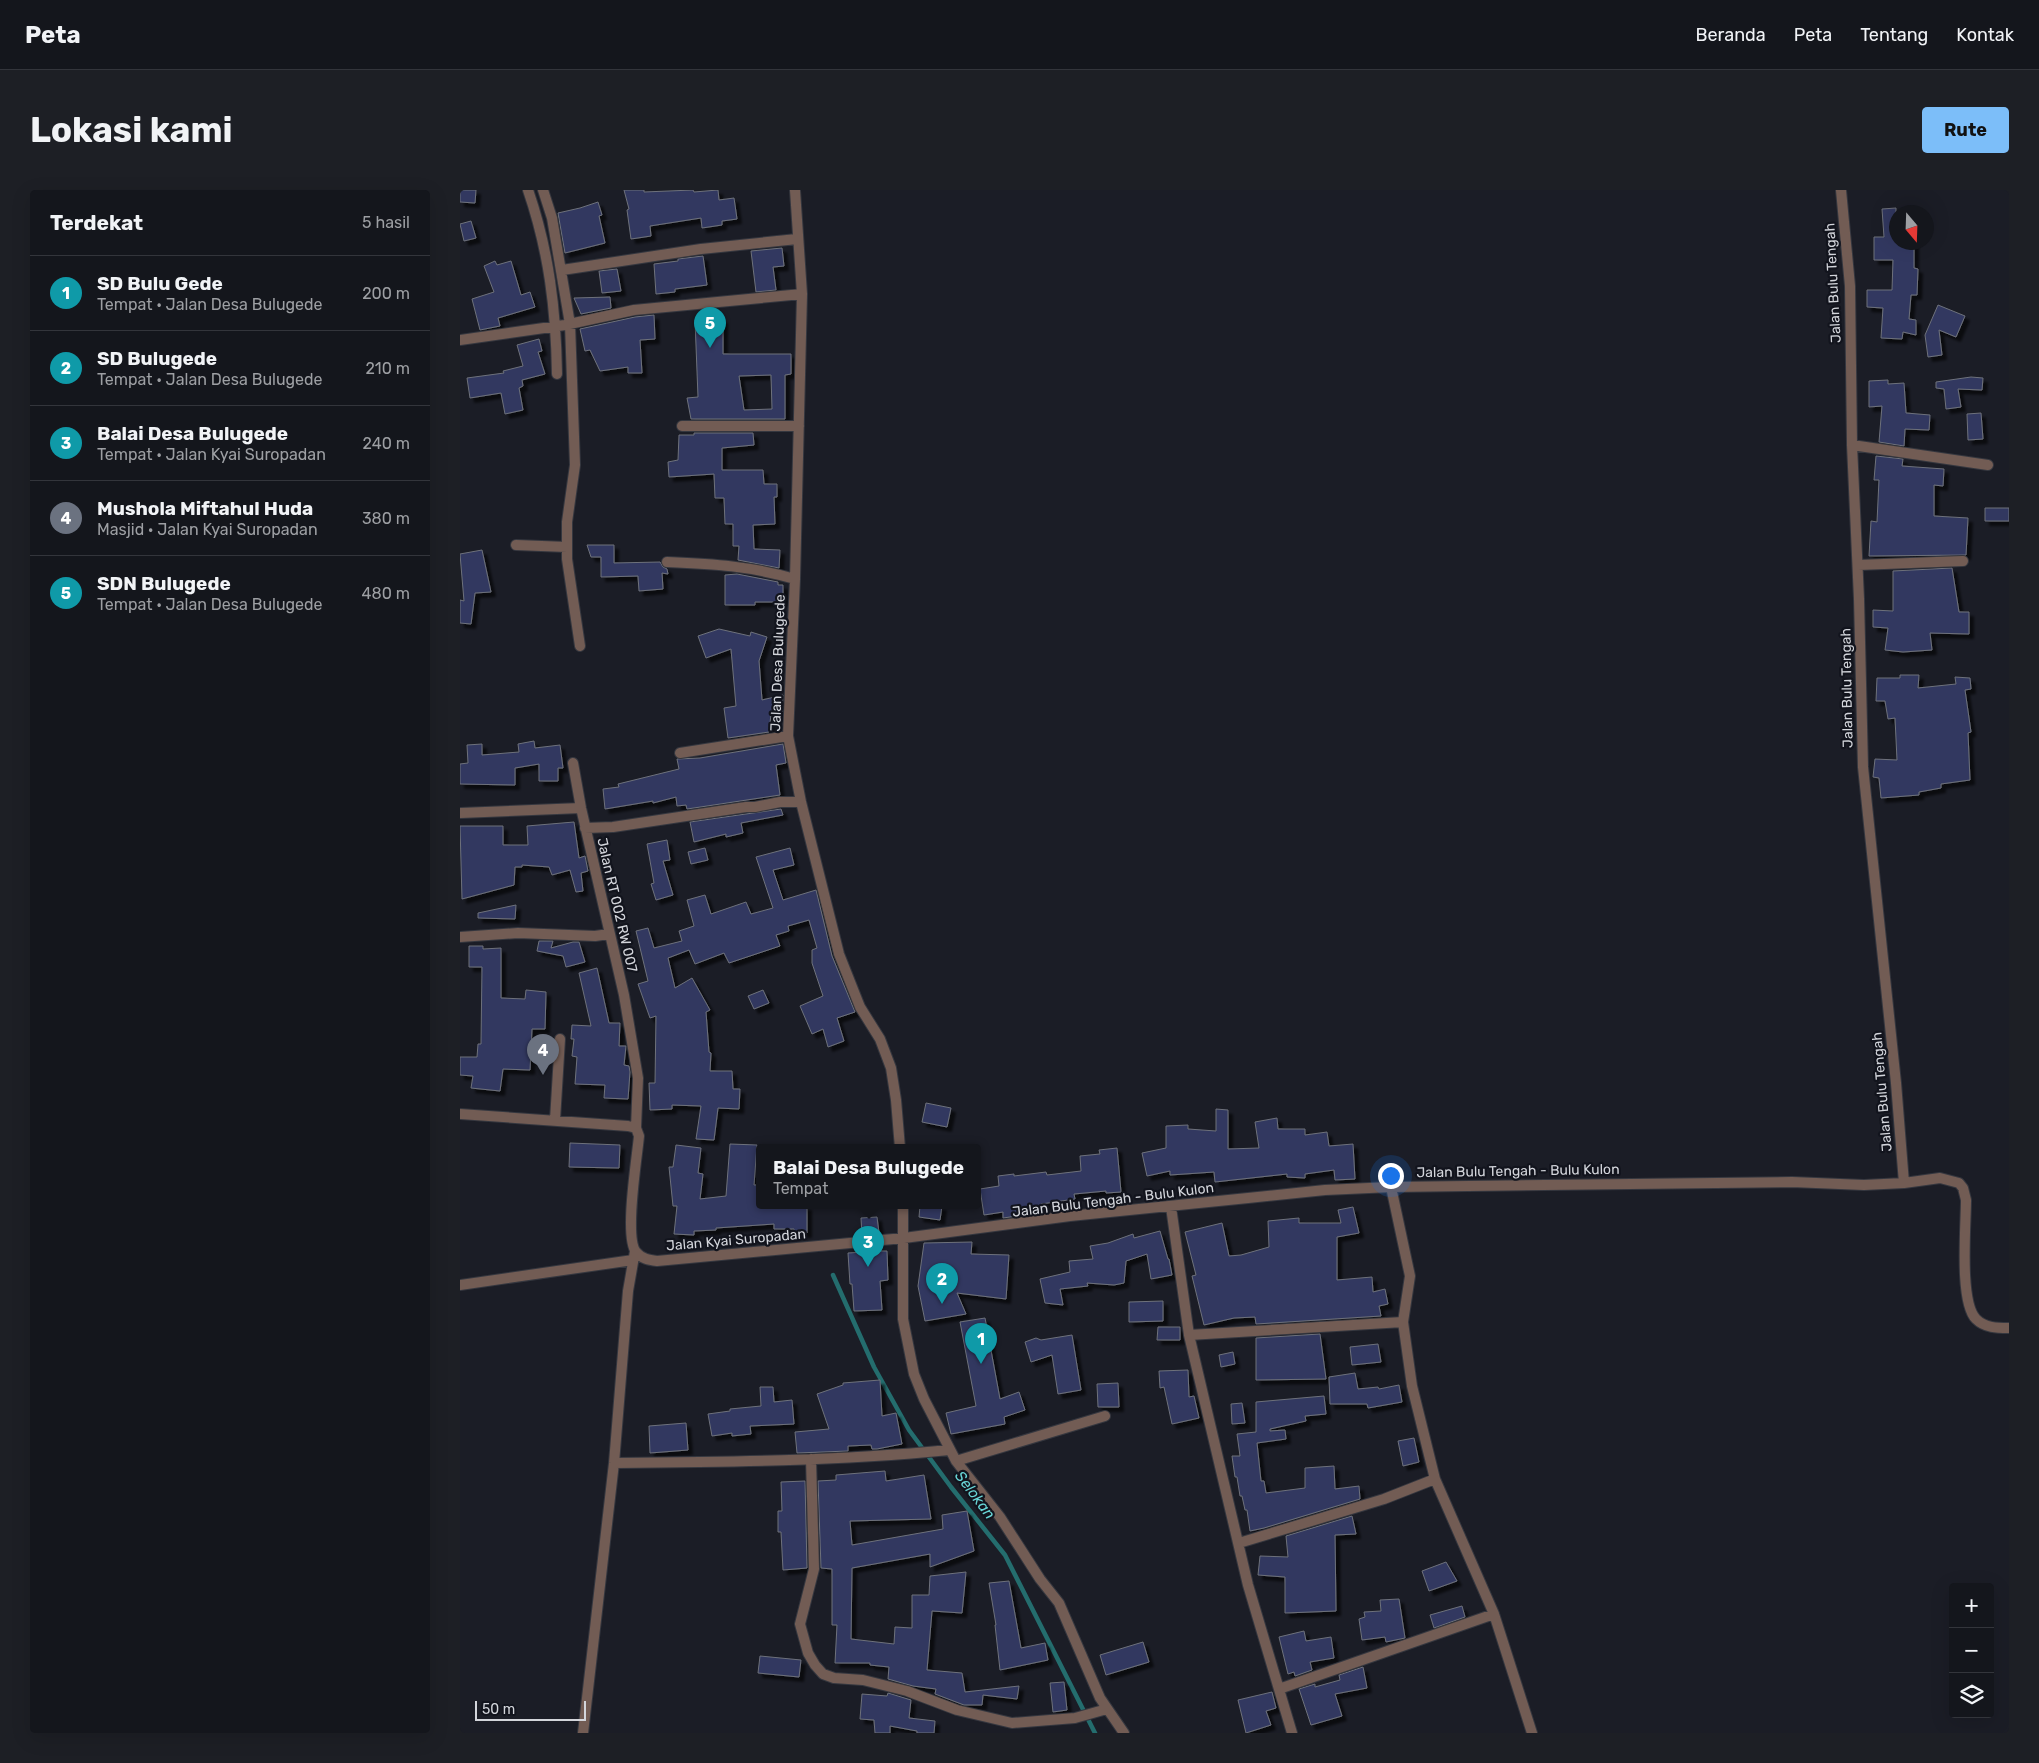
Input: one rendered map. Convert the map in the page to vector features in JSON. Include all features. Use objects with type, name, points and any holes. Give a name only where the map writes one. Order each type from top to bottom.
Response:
[{"type":"street","points":[[528,190],[548,259],[562,325],[557,374]]},
{"type":"street","points":[[543,190],[552,218],[562,270],[562,325],[575,465],[567,522],[561,546],[567,559],[580,646]]},
{"type":"street","name":"Jalan Desa Bulugede","points":[[795,190],[802,294],[795,579],[788,736],[801,802],[846,974],[860,1007],[880,1039],[891,1068],[900,1144]]},
{"type":"street","name":"Jalan Bulu Tengah","points":[[1841,190],[1850,286],[1852,445],[1858,565],[1862,767],[1896,1083],[1904,1183]]},
{"type":"street","points":[[562,270],[700,249],[797,239]]},
{"type":"street","points":[[460,340],[562,325],[634,310],[802,294]]},
{"type":"street","points":[[682,426],[799,426]]},
{"type":"street","points":[[1852,445],[1988,465]]},
{"type":"street","points":[[516,545],[561,546]]},
{"type":"street","points":[[1858,565],[1963,561]]},
{"type":"street","points":[[667,562],[763,569],[795,579]]},
{"type":"street","points":[[680,753],[788,736]]},
{"type":"street","name":"Jalan RT 002 RW 007","points":[[573,762],[581,808],[590,828],[609,934],[624,995],[638,1078],[636,1128]]},
{"type":"street","points":[[590,828],[755,807],[780,802],[801,802]]},
{"type":"street","points":[[460,813],[581,808]]},
{"type":"street","points":[[460,937],[518,933],[595,936],[609,934]]},
{"type":"street","points":[[555,1120],[560,1039]]},
{"type":"street","points":[[460,1114],[628,1126],[636,1128],[640,1136],[631,1220],[634,1256],[628,1291],[614,1463],[583,1733]]},
{"type":"street","name":"Jalan Bulu Tengah - Bulu Kulon","points":[[904,1238],[1070,1216],[1325,1190],[1391,1187],[1792,1182],[1864,1185],[1904,1183],[1940,1178],[1951,1179],[1959,1183],[1963,1188],[1966,1200],[1967,1293],[1971,1310],[1975,1318],[1983,1325],[1994,1328],[2009,1328]]},
{"type":"street","points":[[1391,1187],[1410,1276],[1403,1322],[1412,1386],[1435,1479],[1494,1614],[1532,1733]]},
{"type":"street","points":[[1171,1207],[1189,1335],[1257,1621],[1292,1733]]},
{"type":"street","points":[[903,1209],[903,1318],[914,1374],[949,1450],[1000,1517],[1040,1579],[1059,1603],[1104,1711],[1124,1733]]},
{"type":"street","name":"Jalan Kyai Suropadan","points":[[634,1256],[657,1261],[904,1238]]},
{"type":"street","points":[[460,1285],[634,1256]]},
{"type":"street","points":[[1189,1335],[1403,1322]]},
{"type":"street","points":[[956,1461],[1106,1416]]},
{"type":"street","points":[[614,1463],[811,1459],[949,1450]]},
{"type":"street","points":[[811,1459],[814,1569],[800,1624],[808,1653],[823,1674],[834,1678],[872,1682],[907,1691],[957,1710],[1012,1723],[1075,1718],[1104,1711]]},
{"type":"street","points":[[1239,1543],[1384,1499],[1435,1479]]},
{"type":"street","points":[[1279,1689],[1494,1614]]},
{"type":"building","points":[[460,190],[476,190],[475,203],[460,202]]},
{"type":"building","points":[[624,190],[644,190],[644,192],[693,190],[694,192],[718,190],[719,200],[734,198],[737,219],[722,221],[722,225],[702,228],[701,218],[650,226],[651,236],[631,239],[627,210],[629,209]]},
{"type":"building","points":[[598,202],[602,215],[599,216],[605,243],[565,253],[558,213]]},
{"type":"building","points":[[1889,208],[1889,250],[1914,250],[1914,268],[1918,269],[1917,295],[1911,295],[1909,319],[1916,320],[1916,335],[1903,332],[1902,339],[1881,338],[1883,308],[1867,307],[1867,290],[1892,290],[1893,260],[1874,260],[1874,237],[1884,237],[1882,209]]},
{"type":"building","points":[[471,221],[476,238],[464,241],[460,224]]},
{"type":"building","points":[[782,248],[784,266],[773,267],[776,290],[756,292],[751,251]]},
{"type":"building","points":[[703,256],[707,285],[675,289],[675,292],[656,294],[654,264]]},
{"type":"building","points":[[495,261],[497,265],[511,261],[521,295],[530,292],[535,307],[498,318],[500,326],[480,330],[472,299],[494,292],[484,266]]},
{"type":"building","points":[[617,269],[621,291],[602,293],[599,271]]},
{"type":"building","points":[[610,297],[611,308],[581,314],[574,298]]},
{"type":"building","points":[[1938,305],[1965,316],[1956,337],[1939,330],[1942,355],[1928,357],[1925,335]]},
{"type":"building","points":[[654,315],[655,339],[640,340],[642,373],[628,373],[628,367],[600,371],[590,350],[585,351],[580,329],[635,317]]},
{"type":"building","points":[[723,319],[723,354],[791,354],[791,374],[785,375],[785,419],[691,419],[687,398],[698,397],[695,320]],"holes":[[[771,375],[772,409],[744,410],[739,376]]]},
{"type":"building","points":[[539,339],[542,351],[538,352],[545,374],[522,380],[523,386],[519,388],[523,410],[505,414],[501,393],[470,398],[467,378],[504,373],[503,371],[523,366],[517,345]]},
{"type":"building","points":[[1971,377],[1983,378],[1982,390],[1958,389],[1961,407],[1946,409],[1944,389],[1936,388],[1936,382]]},
{"type":"building","points":[[1888,380],[1888,384],[1904,383],[1906,413],[1930,415],[1929,430],[1905,429],[1904,446],[1879,442],[1882,406],[1869,407],[1869,381]]},
{"type":"building","points":[[1981,413],[1983,439],[1968,440],[1967,414]]},
{"type":"building","points":[[694,433],[753,433],[754,445],[722,448],[722,470],[763,470],[764,484],[777,484],[777,497],[774,497],[775,524],[753,525],[754,549],[780,550],[779,568],[738,560],[739,546],[733,546],[733,524],[725,524],[724,498],[715,498],[714,474],[669,477],[668,462],[678,460],[679,435],[694,435]]},
{"type":"building","points":[[1876,456],[1903,459],[1902,466],[1944,469],[1943,486],[1934,485],[1934,516],[1968,518],[1966,555],[1869,556],[1871,521],[1877,522],[1879,480],[1874,480]]},
{"type":"building","points":[[1985,508],[2009,508],[2009,521],[1985,521]]},
{"type":"building","points":[[587,545],[614,545],[614,563],[660,562],[667,569],[668,574],[662,573],[663,589],[639,591],[638,576],[601,577],[601,557],[591,557]]},
{"type":"building","points":[[482,550],[491,592],[475,593],[471,624],[460,623],[460,600],[464,601],[460,554]]},
{"type":"building","points":[[1952,568],[1959,612],[1969,612],[1969,634],[1930,633],[1932,650],[1903,652],[1885,650],[1888,628],[1873,627],[1873,610],[1893,611],[1893,571]]},
{"type":"building","points":[[737,574],[778,582],[778,585],[783,585],[783,602],[755,602],[755,605],[725,605],[725,575]]},
{"type":"building","points":[[719,629],[750,636],[751,632],[767,637],[759,661],[762,700],[783,695],[782,712],[771,714],[769,732],[728,738],[724,708],[736,706],[731,649],[706,658],[698,636]]},
{"type":"building","points":[[1900,675],[1919,675],[1918,688],[1956,684],[1955,677],[1970,678],[1971,689],[1965,690],[1971,732],[1968,733],[1970,780],[1941,784],[1941,788],[1919,792],[1919,795],[1881,798],[1879,778],[1873,777],[1875,759],[1897,760],[1895,718],[1888,719],[1885,701],[1876,701],[1877,678],[1900,678]]},
{"type":"building","points":[[534,741],[535,748],[560,745],[563,768],[558,768],[558,781],[539,781],[539,764],[515,768],[515,785],[460,784],[460,764],[468,763],[467,745],[482,744],[482,755],[519,752],[518,744]]},
{"type":"building","points":[[783,744],[786,763],[776,765],[780,795],[687,809],[686,805],[677,806],[676,797],[653,803],[653,801],[605,809],[603,789],[619,787],[618,784],[679,769],[677,759],[700,758]]},
{"type":"building","points":[[781,809],[783,815],[741,823],[743,833],[726,837],[726,834],[694,842],[690,822]]},
{"type":"building","points":[[574,822],[579,858],[585,856],[588,871],[581,873],[583,891],[576,892],[570,870],[552,875],[549,867],[522,865],[522,867],[515,867],[514,885],[462,899],[460,826],[503,826],[503,845],[528,845],[527,826]]},
{"type":"building","points":[[667,840],[670,860],[663,861],[673,895],[656,900],[651,884],[654,883],[647,844]]},
{"type":"building","points":[[705,848],[708,860],[691,864],[688,852]]},
{"type":"building","points":[[790,848],[794,865],[773,870],[783,900],[816,890],[832,956],[855,1012],[837,1018],[844,1041],[828,1047],[823,1029],[812,1034],[800,1006],[823,996],[812,963],[812,950],[817,948],[809,920],[788,926],[789,931],[776,935],[780,946],[729,963],[724,953],[695,964],[689,950],[668,958],[675,988],[692,978],[710,1010],[706,1012],[709,1052],[711,1053],[710,1071],[732,1071],[733,1089],[740,1089],[739,1109],[718,1108],[714,1140],[696,1139],[701,1106],[672,1105],[672,1109],[650,1110],[649,1083],[655,1083],[656,1016],[650,1018],[638,984],[648,981],[636,931],[648,928],[654,948],[682,941],[679,931],[694,926],[687,900],[705,895],[711,914],[746,902],[751,914],[773,908],[756,857]]},
{"type":"building","points":[[516,905],[515,919],[478,918],[478,913]]},
{"type":"building","points":[[539,941],[553,941],[551,948],[579,942],[585,962],[566,967],[563,956],[537,951]]},
{"type":"building","points":[[469,946],[483,946],[483,949],[501,948],[501,998],[525,999],[526,990],[546,992],[545,1029],[532,1029],[530,1070],[503,1069],[500,1091],[471,1088],[473,1076],[460,1075],[460,1057],[477,1057],[478,1044],[481,1044],[482,967],[469,967]]},
{"type":"building","points":[[597,968],[609,1023],[620,1023],[619,1046],[626,1046],[624,1065],[629,1066],[630,1072],[628,1099],[604,1098],[605,1085],[575,1084],[577,1057],[572,1056],[574,1039],[571,1039],[572,1025],[591,1026],[579,973]]},
{"type":"building","points":[[763,990],[769,1003],[754,1009],[748,996]]},
{"type":"building","points":[[926,1103],[951,1108],[947,1127],[922,1122]]},
{"type":"building","points":[[1216,1109],[1228,1110],[1228,1149],[1259,1148],[1255,1122],[1277,1118],[1278,1129],[1305,1129],[1305,1135],[1327,1132],[1329,1146],[1353,1144],[1355,1179],[1335,1180],[1334,1170],[1305,1174],[1305,1178],[1287,1177],[1287,1174],[1215,1182],[1214,1172],[1170,1175],[1170,1171],[1147,1176],[1142,1153],[1166,1148],[1166,1126],[1188,1125],[1188,1129],[1216,1131]]},
{"type":"building","points":[[570,1143],[620,1145],[619,1168],[569,1167]]},
{"type":"building","points":[[730,1144],[756,1145],[754,1185],[756,1185],[756,1209],[807,1209],[807,1233],[794,1233],[794,1229],[774,1229],[774,1224],[694,1231],[694,1235],[674,1234],[677,1206],[673,1206],[669,1167],[673,1167],[676,1145],[701,1148],[698,1173],[703,1174],[700,1199],[726,1196]]},
{"type":"building","points":[[1117,1148],[1121,1192],[1106,1193],[1106,1191],[1074,1194],[1075,1199],[1041,1204],[1042,1210],[1017,1213],[1017,1216],[1003,1218],[1003,1212],[984,1215],[981,1189],[999,1186],[998,1176],[1046,1172],[1047,1175],[1081,1171],[1080,1156],[1100,1154],[1099,1150]]},
{"type":"building","points":[[1353,1207],[1359,1233],[1337,1237],[1337,1280],[1372,1277],[1373,1292],[1385,1289],[1388,1304],[1379,1306],[1381,1316],[1256,1324],[1255,1317],[1234,1318],[1204,1325],[1192,1276],[1196,1275],[1185,1232],[1222,1223],[1229,1256],[1241,1255],[1269,1247],[1268,1221],[1299,1218],[1299,1223],[1341,1223],[1338,1210]]},
{"type":"building","points":[[920,1209],[942,1209],[940,1220],[919,1217]]},
{"type":"building","points":[[877,1217],[879,1233],[862,1235],[861,1218]]},
{"type":"building","points":[[1160,1231],[1172,1275],[1151,1279],[1147,1254],[1126,1261],[1124,1283],[1114,1285],[1087,1283],[1088,1286],[1060,1289],[1063,1305],[1045,1303],[1040,1279],[1070,1272],[1069,1261],[1093,1259],[1090,1246],[1108,1243],[1133,1234],[1134,1238]]},
{"type":"building","points":[[972,1242],[971,1254],[1009,1255],[1006,1299],[957,1293],[966,1314],[925,1321],[918,1286],[924,1243]]},
{"type":"building","points":[[880,1247],[880,1251],[887,1251],[888,1280],[880,1281],[882,1310],[854,1311],[848,1253],[864,1252],[864,1249]]},
{"type":"building","points":[[1163,1301],[1163,1321],[1129,1322],[1129,1302]]},
{"type":"building","points":[[985,1318],[1000,1399],[1019,1392],[1025,1410],[1004,1417],[1005,1424],[951,1434],[946,1413],[976,1406],[960,1322]]},
{"type":"building","points":[[1158,1327],[1180,1327],[1180,1340],[1157,1340]]},
{"type":"building","points":[[1320,1334],[1326,1379],[1256,1380],[1256,1338]]},
{"type":"building","points":[[1072,1335],[1081,1390],[1058,1394],[1052,1355],[1031,1362],[1025,1342],[1036,1338],[1041,1340]]},
{"type":"building","points":[[1378,1344],[1381,1362],[1352,1365],[1350,1347]]},
{"type":"building","points":[[1233,1352],[1235,1364],[1221,1367],[1219,1355]]},
{"type":"building","points":[[1188,1370],[1189,1397],[1194,1396],[1199,1418],[1172,1424],[1164,1387],[1160,1388],[1159,1371]]},
{"type":"building","points":[[1355,1373],[1358,1389],[1378,1387],[1379,1389],[1399,1385],[1402,1402],[1368,1408],[1367,1404],[1330,1404],[1329,1377]]},
{"type":"building","points":[[880,1380],[882,1416],[896,1413],[902,1444],[877,1449],[872,1449],[871,1445],[848,1446],[848,1451],[797,1453],[795,1432],[829,1429],[817,1394],[843,1385],[843,1383]]},
{"type":"building","points":[[1118,1383],[1119,1407],[1098,1407],[1097,1384]]},
{"type":"building","points":[[760,1387],[773,1387],[774,1402],[792,1400],[794,1424],[750,1426],[751,1434],[732,1436],[732,1433],[712,1436],[708,1414],[730,1411],[730,1409],[761,1406]]},
{"type":"building","points":[[1324,1396],[1326,1414],[1305,1416],[1306,1421],[1270,1429],[1270,1431],[1285,1430],[1286,1439],[1257,1443],[1261,1481],[1264,1481],[1266,1493],[1305,1488],[1305,1468],[1334,1466],[1335,1489],[1359,1486],[1360,1499],[1250,1531],[1247,1510],[1245,1510],[1242,1496],[1240,1496],[1237,1477],[1235,1477],[1232,1456],[1240,1456],[1237,1434],[1256,1432],[1256,1402]]},
{"type":"building","points":[[1242,1403],[1245,1423],[1232,1424],[1231,1404]]},
{"type":"building","points":[[686,1423],[688,1450],[650,1453],[649,1426]]},
{"type":"building","points":[[1414,1438],[1419,1462],[1403,1466],[1398,1441]]},
{"type":"building","points":[[885,1471],[886,1481],[924,1475],[931,1519],[850,1521],[852,1545],[943,1529],[942,1515],[967,1511],[974,1551],[930,1567],[930,1554],[852,1568],[851,1639],[894,1644],[895,1627],[912,1628],[912,1595],[929,1595],[930,1576],[966,1572],[962,1613],[932,1611],[927,1670],[962,1673],[965,1692],[1019,1686],[1017,1699],[983,1695],[982,1705],[964,1705],[935,1694],[936,1689],[913,1686],[888,1679],[889,1667],[870,1665],[870,1663],[835,1663],[837,1625],[832,1625],[832,1569],[821,1568],[818,1481],[836,1480],[836,1475]]},
{"type":"building","points":[[805,1481],[807,1568],[783,1570],[781,1532],[778,1532],[778,1511],[782,1511],[781,1482]]},
{"type":"building","points":[[1352,1516],[1356,1534],[1335,1535],[1336,1611],[1285,1613],[1285,1577],[1258,1575],[1260,1556],[1288,1557],[1286,1536]]},
{"type":"building","points":[[1446,1562],[1457,1581],[1429,1591],[1422,1571]]},
{"type":"building","points":[[1009,1581],[1021,1648],[1045,1643],[1048,1660],[1000,1670],[996,1625],[989,1583]]},
{"type":"building","points":[[1399,1599],[1405,1638],[1386,1642],[1385,1637],[1362,1640],[1359,1619],[1365,1617],[1364,1612],[1381,1611],[1380,1600]]},
{"type":"building","points":[[1462,1606],[1465,1617],[1434,1628],[1430,1615]]},
{"type":"building","points":[[1304,1631],[1306,1641],[1331,1637],[1334,1658],[1310,1662],[1312,1670],[1295,1676],[1294,1672],[1288,1674],[1279,1637]]},
{"type":"building","points":[[1143,1642],[1149,1662],[1106,1675],[1100,1655]]},
{"type":"building","points":[[760,1656],[801,1660],[799,1677],[758,1673]]},
{"type":"building","points":[[1363,1667],[1367,1688],[1335,1694],[1342,1716],[1311,1725],[1299,1689],[1340,1680],[1339,1675]]},
{"type":"building","points":[[1064,1682],[1067,1710],[1053,1712],[1050,1683]]},
{"type":"building","points":[[1272,1692],[1276,1708],[1266,1711],[1271,1725],[1246,1733],[1238,1700]]},
{"type":"building","points":[[888,1693],[911,1700],[909,1718],[935,1721],[934,1733],[917,1733],[917,1731],[890,1726],[890,1733],[875,1733],[874,1720],[860,1719],[862,1694],[887,1696]]},
{"type":"waterway","name":"Selokan","points":[[833,1275],[874,1367],[909,1430],[1005,1555],[1095,1733]]},
{"type":"place","name":"SDN Bulugede","points":[[710,348]]},
{"type":"place","name":"Mushola Miftahul Huda","points":[[543,1075]]},
{"type":"place","name":"Balai Desa Bulugede","points":[[868,1267]]},
{"type":"place","name":"SD Bulugede","points":[[942,1304]]},
{"type":"place","name":"SD Bulu Gede","points":[[981,1364]]}]
